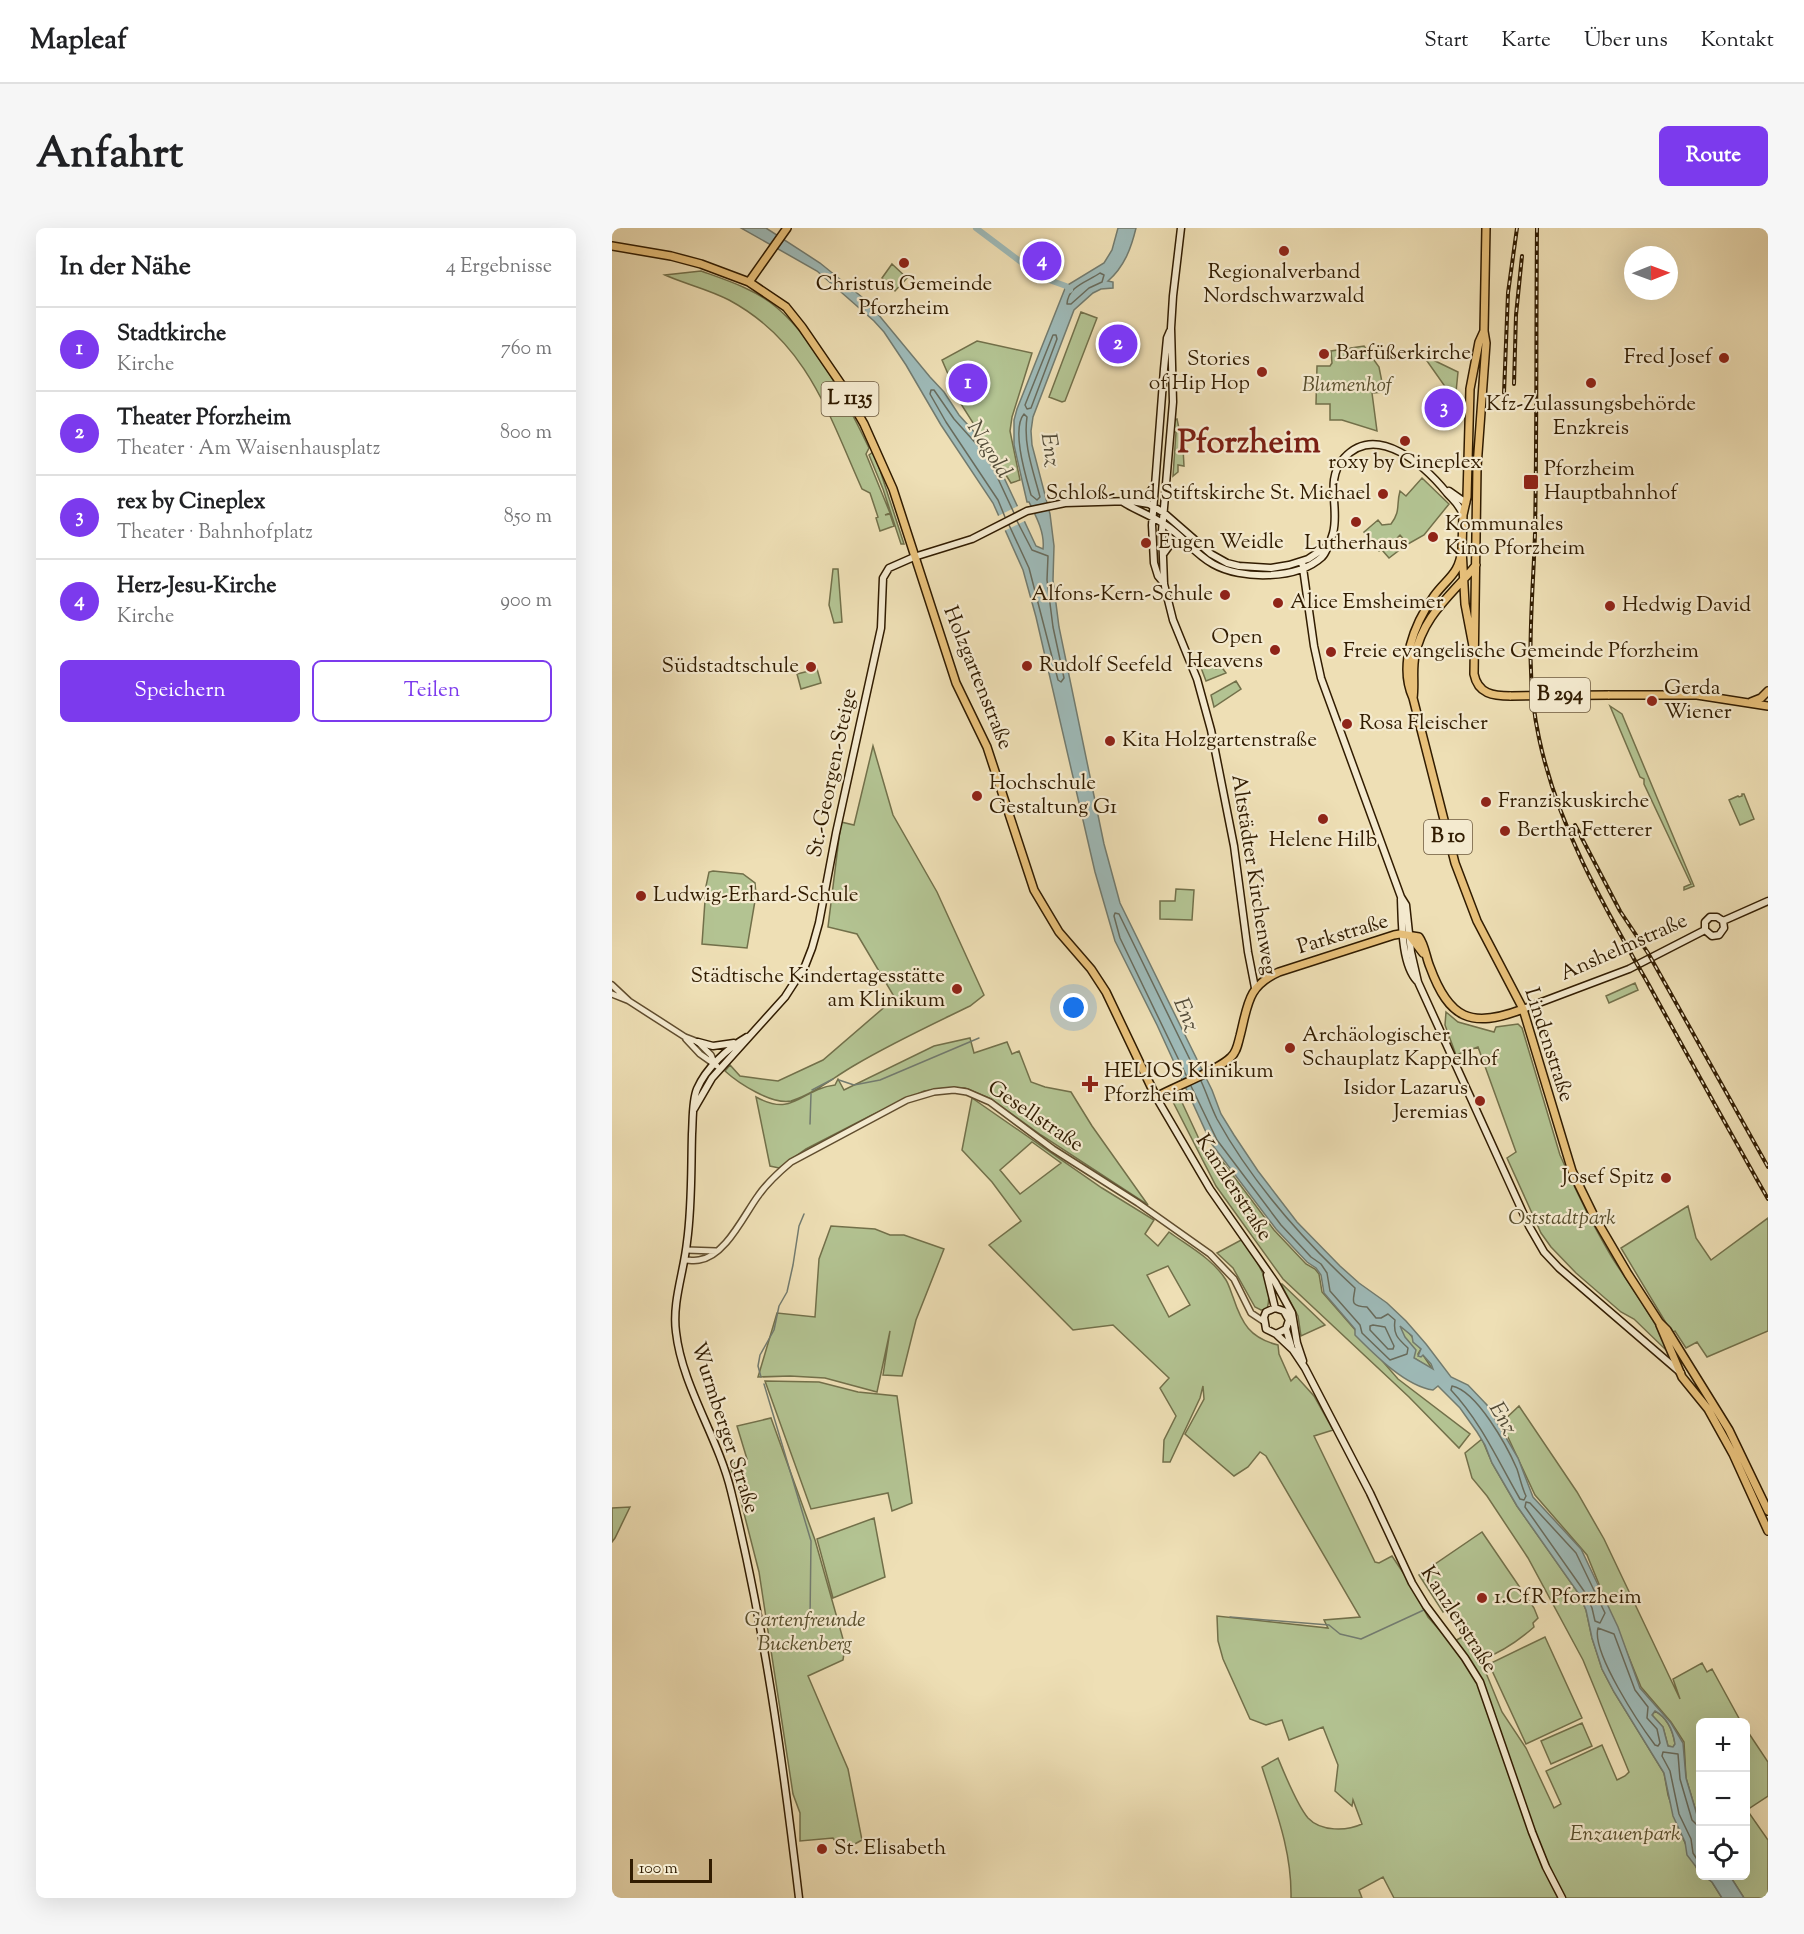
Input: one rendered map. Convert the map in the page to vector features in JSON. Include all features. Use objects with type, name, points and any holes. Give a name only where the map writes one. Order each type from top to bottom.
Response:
[{"type":"main road","points":[[612,246],[671,256],[701,264],[749,282],[788,228]]},
{"type":"main road","points":[[1164,584],[1163,523],[1173,402],[1171,328],[1181,228]]},
{"type":"main road","name":"B 10","points":[[1464,580],[1476,565],[1486,343],[1484,331],[1486,228]]},
{"type":"main road","name":"L 1135","points":[[749,282],[786,307],[841,384],[864,424],[889,479],[914,557]]},
{"type":"main road","points":[[1164,584],[1158,576],[1154,562],[1152,517],[1167,338],[1171,328]]},
{"type":"main road","name":"B 10","points":[[1462,549],[1470,388],[1484,331]]},
{"type":"main road","points":[[1122,502],[1163,523],[1212,564],[1233,572],[1264,575],[1302,565],[1323,556],[1335,525],[1333,492],[1336,472],[1345,457],[1358,448],[1377,444],[1398,451],[1419,465],[1443,487],[1463,514]]},
{"type":"main road","points":[[1155,477],[1163,482],[1167,480]]},
{"type":"main road","points":[[1139,501],[1147,496],[1155,486]]},
{"type":"main road","points":[[1443,487],[1466,503],[1477,515]]},
{"type":"main road","points":[[914,557],[972,539],[1027,511],[1065,503],[1139,501],[1164,513],[1211,554],[1233,565],[1271,568],[1302,565]]},
{"type":"main road","points":[[1163,553],[1172,542],[1186,543]]},
{"type":"main road","name":"B 294","points":[[1462,549],[1465,596],[1474,647],[1474,674],[1483,691],[1497,696],[1693,695],[1768,706]]},
{"type":"main road","name":"Lindenstraße","points":[[1462,549],[1457,571],[1428,605],[1411,645],[1407,664],[1409,690],[1413,698],[1449,842],[1459,875],[1482,931],[1523,1009],[1572,1171],[1594,1216],[1659,1322],[1672,1361],[1681,1374]]},
{"type":"main road","name":"St.-Georgen-Steige","points":[[717,1067],[785,997],[805,966],[814,944],[881,628],[883,583],[887,570],[893,565],[914,557]]},
{"type":"main road","name":"Holzgartenstraße","points":[[914,557],[956,683],[987,747],[1034,890],[1059,932],[1091,969],[1106,992],[1156,1097]]},
{"type":"main road","points":[[1302,565],[1321,678],[1401,897],[1409,969],[1418,982],[1539,1245],[1575,1283],[1672,1361],[1682,1354]]},
{"type":"main road","name":"B 294","points":[[1474,647],[1476,565]]},
{"type":"main road","name":"Lindenstraße","points":[[1413,698],[1414,660],[1418,645],[1435,611],[1464,580]]},
{"type":"main road","name":"Altstädter Kirchenweg","points":[[1156,1097],[1229,1059],[1234,1053],[1255,988],[1234,846],[1205,704],[1173,620],[1164,584]]},
{"type":"main road","points":[[1450,593],[1459,591],[1471,602],[1476,601]]},
{"type":"main road","points":[[1749,703],[1761,698],[1768,691]]},
{"type":"main road","name":"Anshelmstraße","points":[[1723,921],[1768,901]]},
{"type":"main road","name":"Anshelmstraße","points":[[1717,916],[1723,921],[1724,928],[1719,935],[1712,936],[1705,930],[1705,922],[1710,917],[1717,916]]},
{"type":"main road","name":"Anshelmstraße","points":[[1523,1009],[1629,969],[1705,930]]},
{"type":"main road","name":"Parkstraße","points":[[1255,988],[1262,981],[1280,972],[1391,936],[1407,935],[1419,937],[1442,996],[1461,1014],[1487,1019],[1499,1018],[1523,1009]]},
{"type":"main road","name":"St.-Georgen-Steige","points":[[717,1067],[737,1042],[750,1035]]},
{"type":"main road","points":[[698,1042],[720,1046],[737,1042]]},
{"type":"main road","name":"Wurmberger Straße","points":[[717,1067],[694,1109],[690,1210],[685,1260],[675,1308],[676,1333],[683,1362],[723,1467],[742,1540],[769,1685],[799,1898]]},
{"type":"main road","name":"Kanzlerstraße","points":[[1156,1097],[1216,1198],[1275,1282],[1292,1312],[1297,1343],[1305,1368]]},
{"type":"main road","name":"Kanzlerstraße","points":[[1263,1266],[1275,1308],[1280,1309],[1289,1320],[1286,1329],[1293,1350]]},
{"type":"main road","points":[[1263,1321],[1266,1312],[1275,1308]]},
{"type":"main road","name":"Kanzlerstraße","points":[[1263,1321],[1269,1332],[1276,1334],[1293,1350],[1305,1368],[1370,1493],[1412,1583],[1480,1682],[1532,1832],[1562,1898]]},
{"type":"main road","name":"Lindenstraße","points":[[1659,1322],[1667,1330],[1700,1382]]},
{"type":"main road","points":[[1276,1334],[1286,1329]]},
{"type":"main road","points":[[1681,1374],[1700,1382]]},
{"type":"main road","name":"B 10","points":[[1681,1374],[1708,1408],[1722,1432],[1768,1532]]},
{"type":"main road","name":"B 10","points":[[1700,1382],[1733,1437],[1768,1511]]},
{"type":"street","points":[[612,985],[629,1001],[685,1037],[698,1042],[711,1055],[717,1067]]},
{"type":"street","points":[[614,996],[629,1001]]},
{"type":"street","points":[[685,1037],[700,1054],[717,1067]]},
{"type":"street","name":"Gesellstraße","points":[[716,1251],[727,1241],[759,1194],[791,1162],[907,1100],[934,1092],[963,1091],[990,1102],[1053,1149],[1138,1203],[1210,1254],[1234,1279],[1251,1313],[1263,1321]]},
{"type":"street","points":[[686,1250],[716,1251]]},
{"type":"street","points":[[685,1260],[698,1261],[716,1251]]},
{"type":"green space","points":[[892,264],[907,278],[895,291],[882,278]]},
{"type":"green space","points":[[701,271],[759,295],[776,307],[804,336],[829,373],[869,448],[866,454],[890,513],[885,515],[890,514],[894,526],[880,531],[870,493],[862,489],[826,407],[796,358],[778,337],[756,317],[729,300],[665,275]]},
{"type":"green space","points":[[1081,312],[1097,318],[1065,401],[1062,402],[1049,397]]},
{"type":"green space","points":[[977,341],[1032,353],[1012,417],[1010,431],[1020,480],[1011,483],[961,404],[942,360]]},
{"type":"green space","name":"Blumenhof","points":[[1364,346],[1379,367],[1384,392],[1372,393],[1377,431],[1342,420],[1330,420],[1330,404],[1316,404],[1317,366],[1330,366],[1331,351]]},
{"type":"green space","points":[[1429,358],[1458,372],[1456,392],[1451,395],[1427,361]]},
{"type":"green space","points":[[1177,419],[1184,466],[1178,465],[1178,472],[1173,476],[1176,432],[1173,432],[1174,420]]},
{"type":"green space","points":[[873,452],[904,544],[901,544],[869,455]]},
{"type":"green space","points":[[1422,478],[1449,504],[1424,535],[1408,544],[1400,535],[1396,539],[1402,548],[1389,558],[1382,550],[1386,546],[1379,551],[1364,532],[1378,520],[1382,525],[1391,524],[1397,512],[1400,491],[1406,496]]},
{"type":"green space","points":[[833,569],[838,569],[842,622],[834,623],[829,605]]},
{"type":"green space","points":[[1209,657],[1216,669],[1221,666],[1226,673],[1206,681],[1200,665]]},
{"type":"green space","points":[[817,669],[821,683],[801,689],[797,674]]},
{"type":"green space","points":[[1236,681],[1241,689],[1214,707],[1211,695]]},
{"type":"green space","points":[[1610,706],[1622,714],[1694,886],[1684,890],[1684,887],[1691,884],[1644,784],[1644,779],[1640,777]]},
{"type":"green space","points":[[873,746],[893,815],[937,892],[984,995],[970,1006],[883,1049],[808,1094],[791,1101],[774,1100],[747,1087],[725,1071],[730,1065],[740,1076],[778,1081],[823,1060],[895,998],[857,934],[828,927],[841,822],[854,825]]},
{"type":"green space","points":[[1744,794],[1754,819],[1740,825],[1729,800],[1742,796]]},
{"type":"green space","points":[[709,872],[743,874],[755,883],[756,895],[747,948],[702,944],[706,886]]},
{"type":"green space","points":[[1176,889],[1194,890],[1192,920],[1160,919],[1160,901],[1175,901]]},
{"type":"green space","points":[[1635,983],[1638,990],[1609,1003],[1606,996]]},
{"type":"green space","name":"Oststadtpark","points":[[1446,1012],[1458,1022],[1494,1032],[1496,1027],[1518,1024],[1522,1028],[1560,1155],[1596,1230],[1658,1329],[1665,1349],[1634,1319],[1621,1312],[1576,1273],[1541,1233],[1507,1158],[1516,1152],[1478,1047],[1456,1055],[1445,1025]]},
{"type":"green space","points":[[970,1038],[974,1053],[1007,1042],[1012,1054],[1019,1051],[1031,1082],[1071,1092],[1148,1205],[1041,1135],[991,1099],[965,1088],[924,1091],[806,1149],[779,1168],[770,1166],[756,1097],[780,1105],[835,1085],[838,1079],[844,1090],[934,1046]]},
{"type":"green space","points":[[1179,1096],[1206,1154],[1223,1162],[1274,1230],[1306,1264],[1315,1269],[1319,1274],[1322,1292],[1398,1379],[1470,1434],[1459,1448],[1409,1397],[1283,1279],[1216,1186],[1171,1098]]},
{"type":"green space","points":[[972,1098],[1102,1188],[1154,1220],[1145,1234],[1158,1246],[1169,1232],[1200,1253],[1221,1272],[1248,1328],[1260,1338],[1278,1345],[1279,1354],[1291,1381],[1296,1376],[1314,1396],[1333,1430],[1314,1436],[1375,1562],[1379,1563],[1392,1556],[1428,1617],[1451,1643],[1462,1637],[1484,1668],[1502,1712],[1526,1748],[1554,1808],[1561,1804],[1546,1771],[1602,1745],[1617,1780],[1629,1772],[1583,1660],[1528,1558],[1487,1496],[1472,1478],[1465,1453],[1482,1439],[1492,1463],[1517,1506],[1579,1594],[1586,1610],[1602,1669],[1664,1773],[1668,1795],[1681,1834],[1696,1867],[1696,1880],[1709,1880],[1722,1898],[1394,1898],[1383,1877],[1359,1890],[1362,1898],[1291,1898],[1286,1848],[1262,1767],[1278,1758],[1300,1806],[1313,1823],[1334,1829],[1362,1824],[1353,1800],[1352,1806],[1335,1791],[1338,1765],[1323,1727],[1289,1740],[1282,1720],[1266,1725],[1250,1719],[1223,1659],[1218,1641],[1217,1616],[1328,1628],[1324,1620],[1360,1617],[1266,1456],[1260,1452],[1248,1467],[1234,1476],[1185,1434],[1204,1399],[1203,1386],[1200,1398],[1170,1462],[1163,1462],[1164,1440],[1176,1416],[1160,1388],[1169,1378],[1113,1325],[1073,1330],[989,1245],[1021,1221],[992,1182],[962,1150]],"holes":[[[1032,1142],[1061,1163],[1020,1194],[1000,1170]],[[1168,1266],[1190,1305],[1169,1317],[1147,1275]]]},
{"type":"green space","points":[[1688,1206],[1696,1238],[1711,1260],[1768,1218],[1768,1331],[1707,1357],[1697,1342],[1686,1348],[1675,1331],[1672,1333],[1621,1248]]},
{"type":"green space","points":[[831,1226],[875,1229],[890,1235],[904,1235],[944,1249],[916,1320],[902,1376],[883,1375],[890,1331],[877,1392],[825,1378],[758,1377],[777,1313],[815,1317],[819,1259]]},
{"type":"green space","points":[[1243,1239],[1266,1281],[1269,1300],[1267,1309],[1261,1310],[1255,1307],[1233,1268],[1217,1253]]},
{"type":"green space","points":[[1281,1284],[1325,1325],[1301,1336],[1298,1316]]},
{"type":"green space","points":[[1399,1326],[1414,1339],[1421,1349],[1418,1354],[1423,1355],[1433,1370],[1414,1358]]},
{"type":"green space","points":[[765,1381],[819,1382],[858,1392],[897,1396],[912,1503],[892,1511],[888,1493],[811,1509]]},
{"type":"green space","points":[[1519,1406],[1577,1492],[1604,1539],[1680,1699],[1673,1679],[1702,1663],[1707,1672],[1712,1669],[1739,1718],[1696,1718],[1696,1812],[1686,1778],[1684,1742],[1671,1722],[1641,1687],[1587,1555],[1535,1495],[1500,1424]]},
{"type":"green space","name":"Gartenfreunde Buckenberg","points":[[771,1418],[815,1540],[845,1646],[843,1660],[808,1676],[848,1769],[862,1840],[842,1851],[833,1838],[800,1841],[800,1813],[793,1794],[759,1572],[736,1482],[729,1464],[747,1459],[737,1426]]},
{"type":"green space","points":[[630,1507],[615,1538],[612,1542],[612,1508]]},
{"type":"green space","points":[[874,1518],[885,1577],[833,1598],[817,1539]]},
{"type":"green space","name":"1.CfR Pforzheim","points":[[1482,1532],[1534,1608],[1538,1618],[1533,1623],[1534,1627],[1522,1637],[1503,1650],[1481,1660],[1448,1609],[1443,1612],[1419,1575]]},
{"type":"green space","points":[[1545,1637],[1582,1718],[1526,1744],[1489,1664]]},
{"type":"green space","points":[[1655,1711],[1669,1725],[1675,1744],[1673,1747],[1668,1746],[1663,1727],[1652,1715]]},
{"type":"green space","points":[[1582,1723],[1592,1746],[1551,1764],[1541,1741]]},
{"type":"green space","name":"Enzauenpark","points":[[1750,1735],[1768,1762],[1768,1796],[1750,1808]]},
{"type":"green space","name":"Enzauenpark","points":[[1750,1814],[1768,1840],[1768,1898],[1744,1898],[1733,1880],[1750,1880]]},
{"type":"water","name":"Nagold","points":[[741,228],[766,228],[820,263],[868,302],[985,444],[999,467],[1036,546],[1043,549],[1041,531],[1032,507],[1027,502],[1014,445],[1014,420],[1017,409],[1066,286],[1104,263],[1112,250],[1118,228],[1136,228],[1126,257],[1108,281],[1113,282],[1113,288],[1101,289],[1093,293],[1074,310],[1033,417],[1031,431],[1032,445],[1050,514],[1054,546],[1053,580],[1059,627],[1104,844],[1120,903],[1212,1090],[1221,1114],[1258,1171],[1297,1222],[1340,1266],[1387,1303],[1426,1344],[1451,1377],[1468,1385],[1487,1405],[1518,1458],[1533,1497],[1581,1549],[1618,1627],[1640,1688],[1671,1723],[1683,1743],[1686,1778],[1696,1812],[1696,1867],[1687,1855],[1685,1842],[1673,1816],[1664,1773],[1602,1669],[1586,1610],[1579,1594],[1517,1506],[1477,1432],[1460,1408],[1438,1386],[1433,1390],[1401,1376],[1355,1335],[1355,1329],[1324,1293],[1321,1275],[1316,1268],[1307,1262],[1276,1229],[1211,1143],[1157,1025],[1115,941],[1095,872],[1023,570],[993,503],[941,425],[906,365],[874,321],[817,271]],"holes":[[[1400,1326],[1412,1336],[1413,1342],[1421,1349],[1418,1356],[1423,1355],[1433,1369],[1414,1358],[1416,1350],[1405,1337]],[[1655,1711],[1663,1717],[1673,1734],[1675,1744],[1673,1747],[1668,1746],[1663,1727],[1652,1715]]]},
{"type":"water","points":[[1709,1880],[1733,1880],[1744,1898],[1722,1898]]},
{"type":"pier","points":[[1020,505],[1027,520],[1002,532],[996,517]]},
{"type":"waterway","points":[[976,228],[1041,277],[1066,286],[1070,290]]},
{"type":"waterway","points":[[839,1080],[854,1085],[880,1080],[979,1038]]},
{"type":"waterway","points":[[812,1090],[833,1079]]},
{"type":"waterway","points":[[810,1124],[811,1094]]},
{"type":"waterway","points":[[761,1377],[758,1366],[760,1355],[774,1330],[779,1306],[787,1292],[799,1226],[804,1214]]},
{"type":"waterway","points":[[764,1384],[811,1541],[810,1619]]},
{"type":"waterway","points":[[1230,1617],[1329,1625],[1340,1634],[1361,1639],[1426,1609]]},
{"type":"railway","points":[[1504,393],[1508,293],[1517,228]]},
{"type":"railway","points":[[1537,228],[1536,495],[1531,661],[1534,712],[1539,738],[1558,804],[1585,867],[1616,927],[1768,1199]]},
{"type":"railway","points":[[1514,384],[1516,315],[1522,256]]},
{"type":"railway","points":[[1575,825],[1620,911],[1648,953],[1768,1167]]},
{"type":"place","name":"Regionalverband Nordschwarzwald","points":[[1284,251]]},
{"type":"place","name":"Herz-Jesu-Kirche","points":[[1042,261]]},
{"type":"place","name":"Christus Gemeinde Pforzheim","points":[[904,263]]},
{"type":"place","name":"Theater Pforzheim","points":[[1118,344]]},
{"type":"place","name":"Barfüßerkirche","points":[[1324,354]]},
{"type":"place","name":"Fred Josef","points":[[1724,358]]},
{"type":"place","name":"Stories of Hip Hop","points":[[1262,372]]},
{"type":"place","name":"Stadtkirche","points":[[968,383]]},
{"type":"place","name":"Kfz-Zulassungsbehörde Enzkreis","points":[[1591,383]]},
{"type":"place","name":"rex by Cineplex","points":[[1444,408]]},
{"type":"place","name":"roxy by Cineplex","points":[[1405,441]]},
{"type":"place","name":"Pforzheim Hauptbahnhof","points":[[1531,482]]},
{"type":"place","name":"Schloß- und Stiftskirche St. Michael","points":[[1383,494]]},
{"type":"place","name":"Lutherhaus","points":[[1356,522]]},
{"type":"place","name":"Kommunales Kino Pforzheim","points":[[1433,537]]},
{"type":"place","name":"Eugen Weidle","points":[[1146,543]]},
{"type":"place","name":"Alfons-Kern-Schule","points":[[1225,595]]},
{"type":"place","name":"Alice Emsheimer","points":[[1278,603]]},
{"type":"place","name":"Hedwig David","points":[[1610,606]]},
{"type":"place","name":"Open Heavens","points":[[1275,650]]},
{"type":"place","name":"Freie evangelische Gemeinde Pforzheim","points":[[1331,652]]},
{"type":"place","name":"Rudolf Seefeld","points":[[1027,666]]},
{"type":"place","name":"Südstadtschule","points":[[811,667]]},
{"type":"place","name":"Gerda Wiener","points":[[1652,701]]},
{"type":"place","name":"Rosa Fleischer","points":[[1347,724]]},
{"type":"place","name":"Kita Holzgartenstraße","points":[[1110,741]]},
{"type":"place","name":"Hochschule Gestaltung G1","points":[[977,796]]},
{"type":"place","name":"Franziskuskirche","points":[[1486,802]]},
{"type":"place","name":"Helene Hilb","points":[[1323,819]]},
{"type":"place","name":"Bertha Fetterer","points":[[1505,831]]},
{"type":"place","name":"Ludwig-Erhard-Schule","points":[[641,896]]},
{"type":"place","name":"Städtische Kindertagesstätte am Klinikum","points":[[957,989]]},
{"type":"place","name":"Archäologischer Schauplatz Kappelhof","points":[[1290,1048]]},
{"type":"place","name":"HELIOS Klinikum Pforzheim","points":[[1090,1084]]},
{"type":"place","name":"Isidor Lazarus Jeremias","points":[[1480,1101]]},
{"type":"place","name":"Josef Spitz","points":[[1666,1178]]},
{"type":"place","name":"1.CfR Pforzheim","points":[[1482,1598]]},
{"type":"place","name":"St. Elisabeth","points":[[822,1849]]},
{"type":"district","name":"Pforzheim","points":[[1249,444]]},
{"type":"water label","name":"Enz","points":[[1049,450]]},
{"type":"water label","name":"Enz","points":[[1185,1015]]},
{"type":"water label","name":"Enz","points":[[1502,1419]]}]
